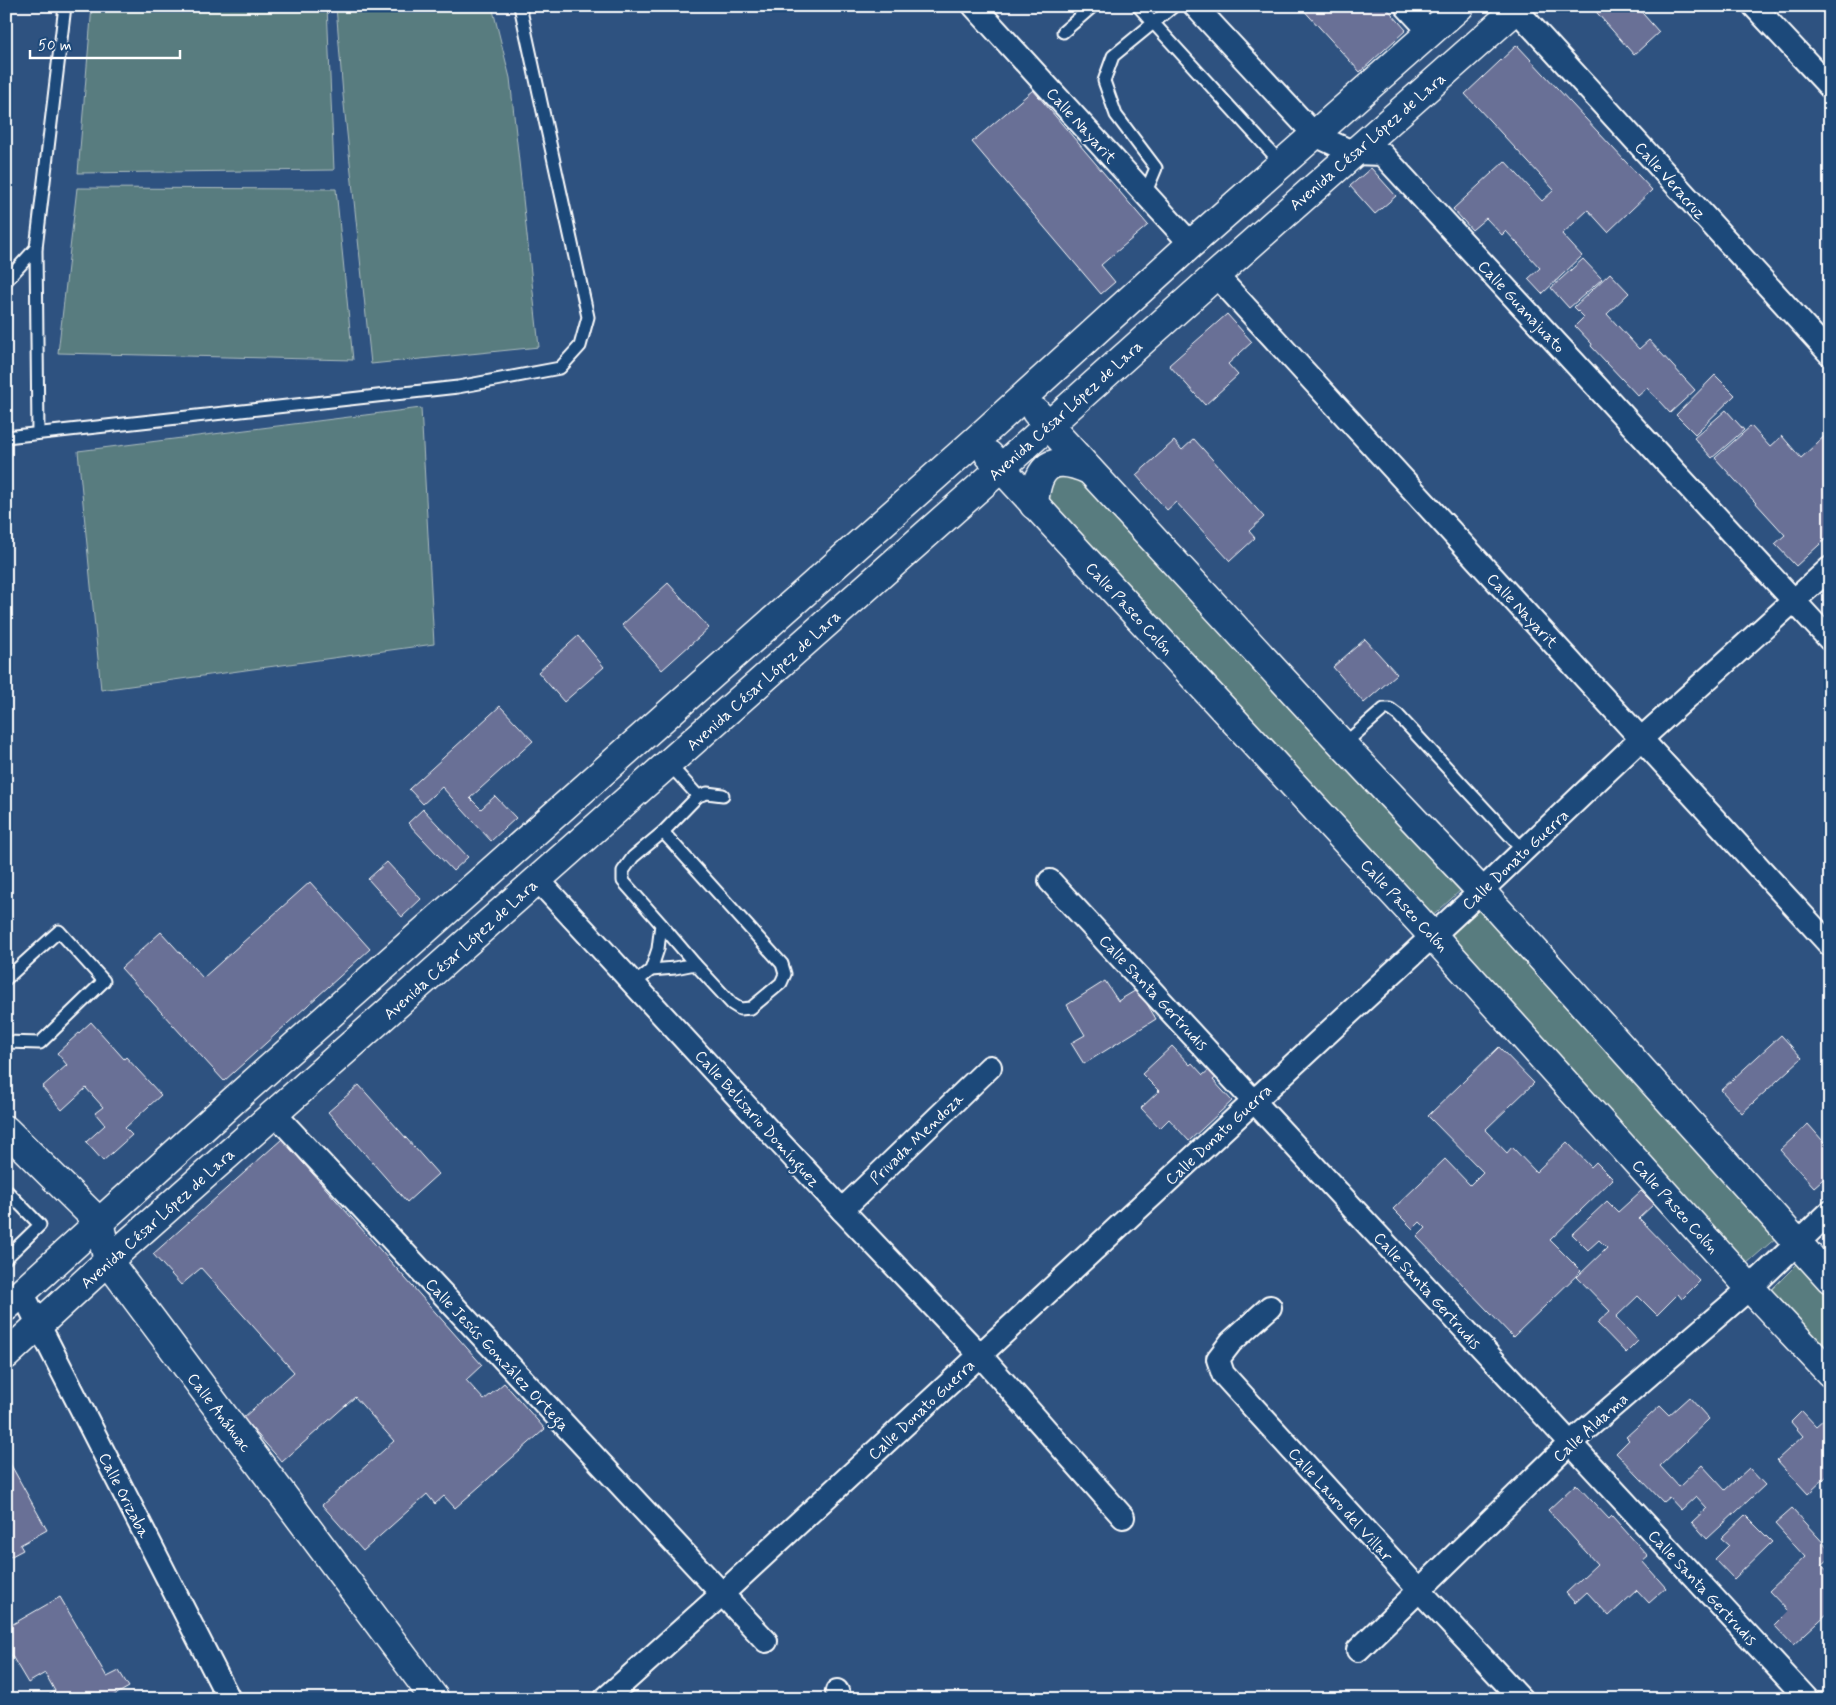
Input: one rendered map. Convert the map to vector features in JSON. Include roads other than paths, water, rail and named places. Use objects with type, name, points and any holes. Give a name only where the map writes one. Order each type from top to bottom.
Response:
[{"type":"main road","points":[[14,1299],[484,877],[1023,398],[1191,244],[1460,6]]},
{"type":"main road","name":"Avenida César López de Lara","points":[[6,1355],[108,1261],[1001,468],[1516,7]]},
{"type":"main road","points":[[1023,398],[1481,892],[1830,1279]]},
{"type":"main road","name":"Calle Paseo Colón","points":[[976,440],[1433,936],[1750,1288],[1830,1373]]},
{"type":"main road","points":[[1034,505],[1036,482],[1052,465],[1066,462],[1089,470]]},
{"type":"main road","points":[[6,1130],[99,1222]]},
{"type":"main road","name":"Calle Anáhuac","points":[[99,1222],[108,1261],[435,1699]]},
{"type":"street","name":"Calle Nayarit","points":[[974,6],[1191,244]]},
{"type":"street","name":"Calle Guanajuato","points":[[1195,6],[1315,135],[1354,153],[1382,154],[1830,640]]},
{"type":"street","points":[[1406,6],[1430,33]]},
{"type":"street","points":[[1754,6],[1830,87]]},
{"type":"street","name":"Calle Veracruz","points":[[1516,7],[1830,354]]},
{"type":"street","name":"Calle Nayarit","points":[[1216,275],[1830,945]]},
{"type":"street","name":"Calle Donato Guerra","points":[[605,1699],[722,1594],[1481,892],[1641,739],[1830,568]]},
{"type":"street","name":"Calle Belisario Domínguez","points":[[538,880],[643,977],[842,1210],[980,1355],[1123,1517]]},
{"type":"street","name":"Calle Santa Gertrudis","points":[[1050,881],[1254,1100],[1569,1444],[1808,1699]]},
{"type":"street","name":"Privada Mendoza","points":[[842,1210],[990,1067]]},
{"type":"street","name":"Calle Jesús González Ortega","points":[[275,1114],[766,1641]]},
{"type":"street","name":"Calle Aldama","points":[[1358,1650],[1569,1444],[1750,1288],[1830,1212]]},
{"type":"street","name":"Calle Orizaba","points":[[14,1299],[38,1325],[229,1699]]},
{"type":"street","name":"Calle Lauro del Villar","points":[[1270,1308],[1231,1342],[1218,1359],[1223,1374],[1521,1699]]},
{"type":"lane","points":[[38,433],[36,248],[65,6]]},
{"type":"lane","points":[[6,437],[458,387],[560,368],[580,346],[588,317],[520,6]]},
{"type":"lane","points":[[1063,32],[1093,6]]},
{"type":"lane","points":[[1138,6],[1282,164]]},
{"type":"lane","points":[[1145,194],[1156,168],[1116,115],[1104,81],[1113,56],[1174,6]]},
{"type":"lane","points":[[6,281],[36,248]]},
{"type":"lane","points":[[1343,745],[1384,709],[1390,709],[1398,715],[1524,851]]},
{"type":"lane","points":[[668,764],[698,796]]},
{"type":"lane","points":[[663,832],[782,964],[785,974],[781,983],[751,1008],[740,1009],[732,1004],[694,964],[623,880],[623,871],[633,857],[663,832],[698,796],[707,793],[723,795]]},
{"type":"lane","points":[[643,977],[658,950],[662,924]]},
{"type":"lane","points":[[6,979],[59,931],[104,980],[40,1043],[6,1042]]},
{"type":"lane","points":[[643,977],[694,964]]},
{"type":"lane","points":[[6,1190],[40,1225],[6,1258]]}]
